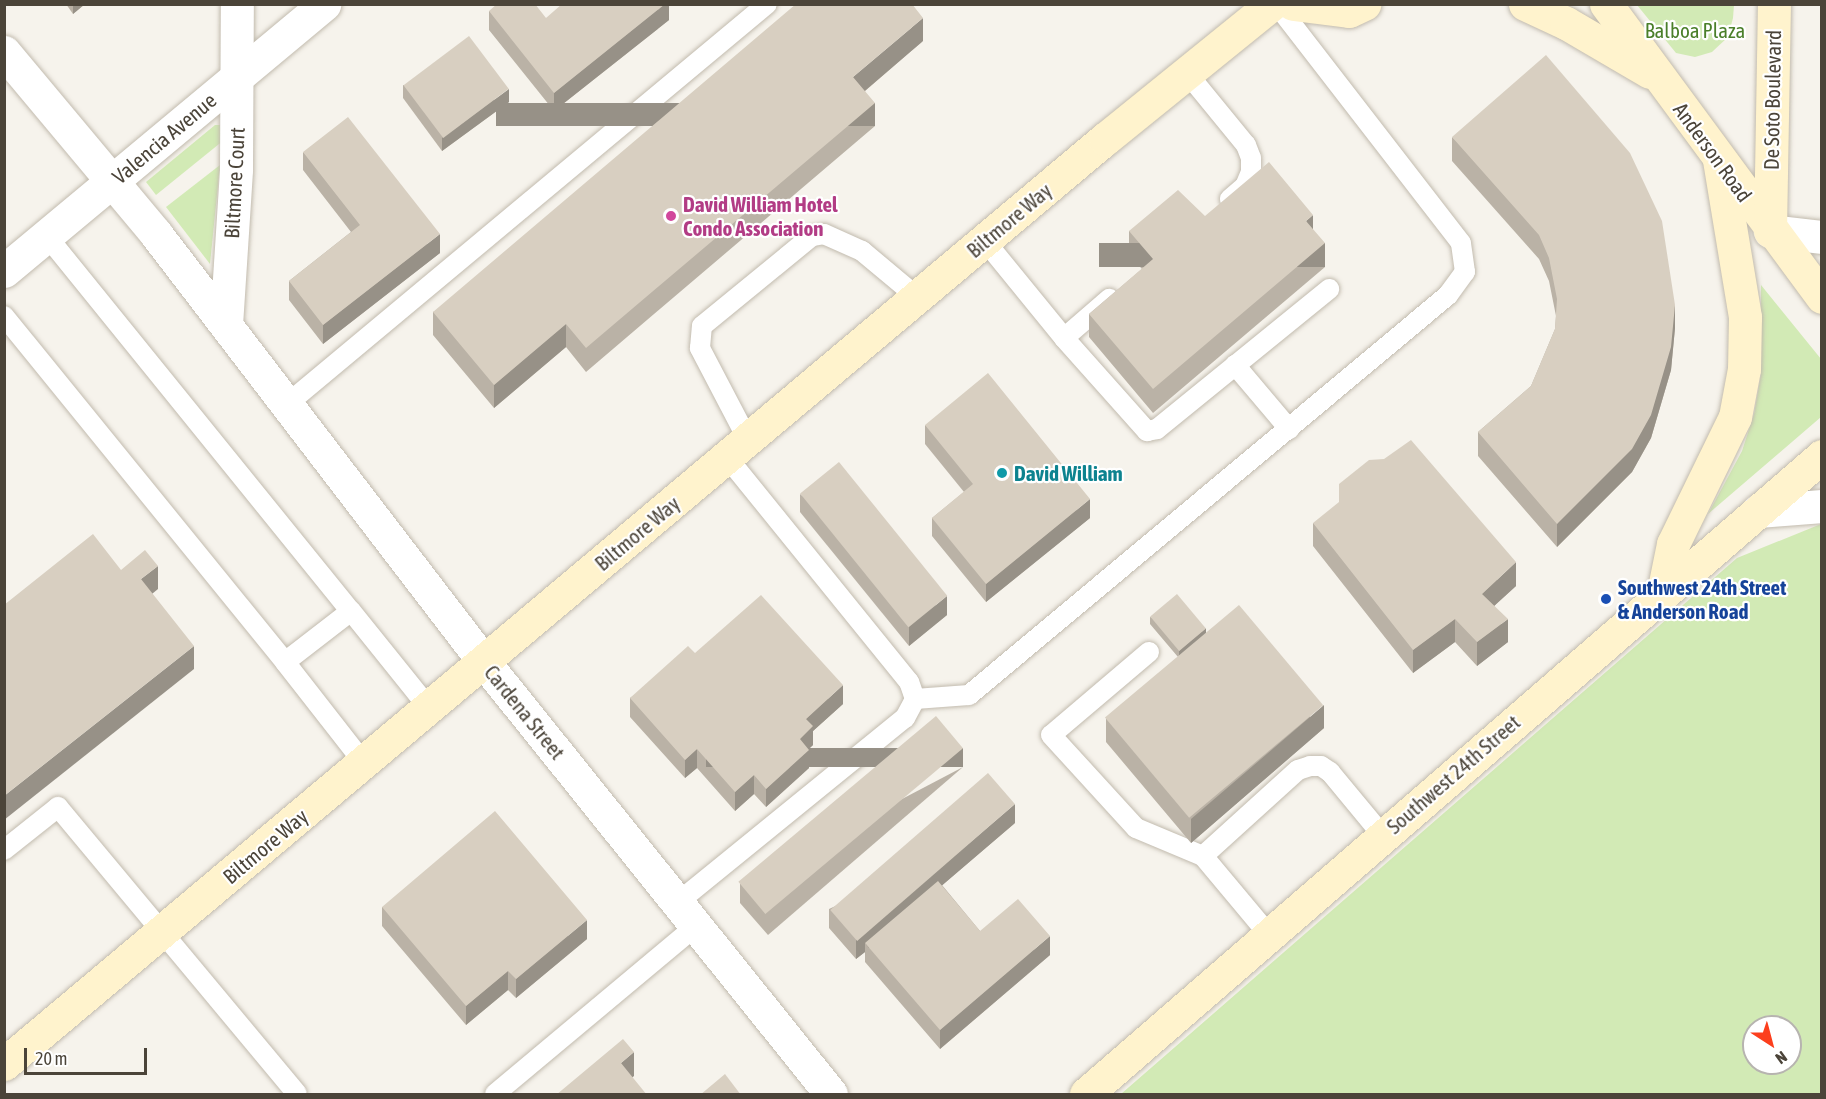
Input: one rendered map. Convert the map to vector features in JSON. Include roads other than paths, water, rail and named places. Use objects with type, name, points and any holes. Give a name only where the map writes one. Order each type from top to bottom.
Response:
[{"type":"street","name":"Biltmore Court","points":[[226,325],[238,76],[237,4]]},
{"type":"street","name":"Valencia Avenue","points":[[4,271],[324,4]]},
{"type":"street","name":"Biltmore Way","points":[[4,1064],[917,297],[1187,73],[1274,4]]},
{"type":"street","points":[[1293,4],[1349,11],[1364,4]]},
{"type":"street","points":[[1525,4],[1566,23],[1659,78]]},
{"type":"street","name":"Anderson Road","points":[[1606,4],[1770,231],[1821,297]]},
{"type":"street","name":"De Soto Boulevard","points":[[1770,231],[1774,4]]},
{"type":"street","points":[[4,52],[111,182]]},
{"type":"street","points":[[1663,593],[1673,544],[1735,417],[1744,369],[1745,317],[1719,159]]},
{"type":"street","name":"Cardena Street","points":[[111,182],[226,325],[484,662],[831,1095]]},
{"type":"street","points":[[1770,231],[1821,237]]},
{"type":"street","name":"Southwest 24th Street","points":[[1086,1095],[1821,456]]},
{"type":"street","points":[[1758,511],[1821,506]]},
{"type":"lane","points":[[286,405],[767,4]]},
{"type":"lane","points":[[915,699],[969,695],[1448,296],[1465,272],[1461,243],[1274,4]]},
{"type":"lane","points":[[1187,73],[1246,145],[1251,158],[1251,172],[1245,186],[1210,215]]},
{"type":"lane","points":[[495,1095],[686,915],[905,718],[915,699],[909,682],[738,449],[700,348],[702,326],[812,236],[824,234],[862,251],[917,297]]},
{"type":"lane","points":[[46,235],[429,708]]},
{"type":"lane","points":[[985,241],[1064,338],[1148,431],[1157,429],[1329,289]]},
{"type":"lane","points":[[1064,338],[1125,286]]},
{"type":"lane","points":[[4,316],[285,662],[364,763]]},
{"type":"lane","points":[[1235,365],[1289,429]]},
{"type":"lane","points":[[285,662],[351,610]]},
{"type":"lane","points":[[1149,652],[1051,735],[1136,828],[1203,855],[1269,935]]},
{"type":"lane","points":[[1203,855],[1298,770],[1310,766],[1330,772],[1383,836]]},
{"type":"lane","points":[[4,850],[58,807],[297,1095]]},
{"type":"place","name":"David William Hotel Condo Association","points":[[671,216]]},
{"type":"place","name":"David William","points":[[1002,473]]},
{"type":"place","name":"Southwest 24th Street & Anderson Road","points":[[1606,599]]},
{"type":"park label","name":"Balboa Plaza","points":[[1695,30]]}]
